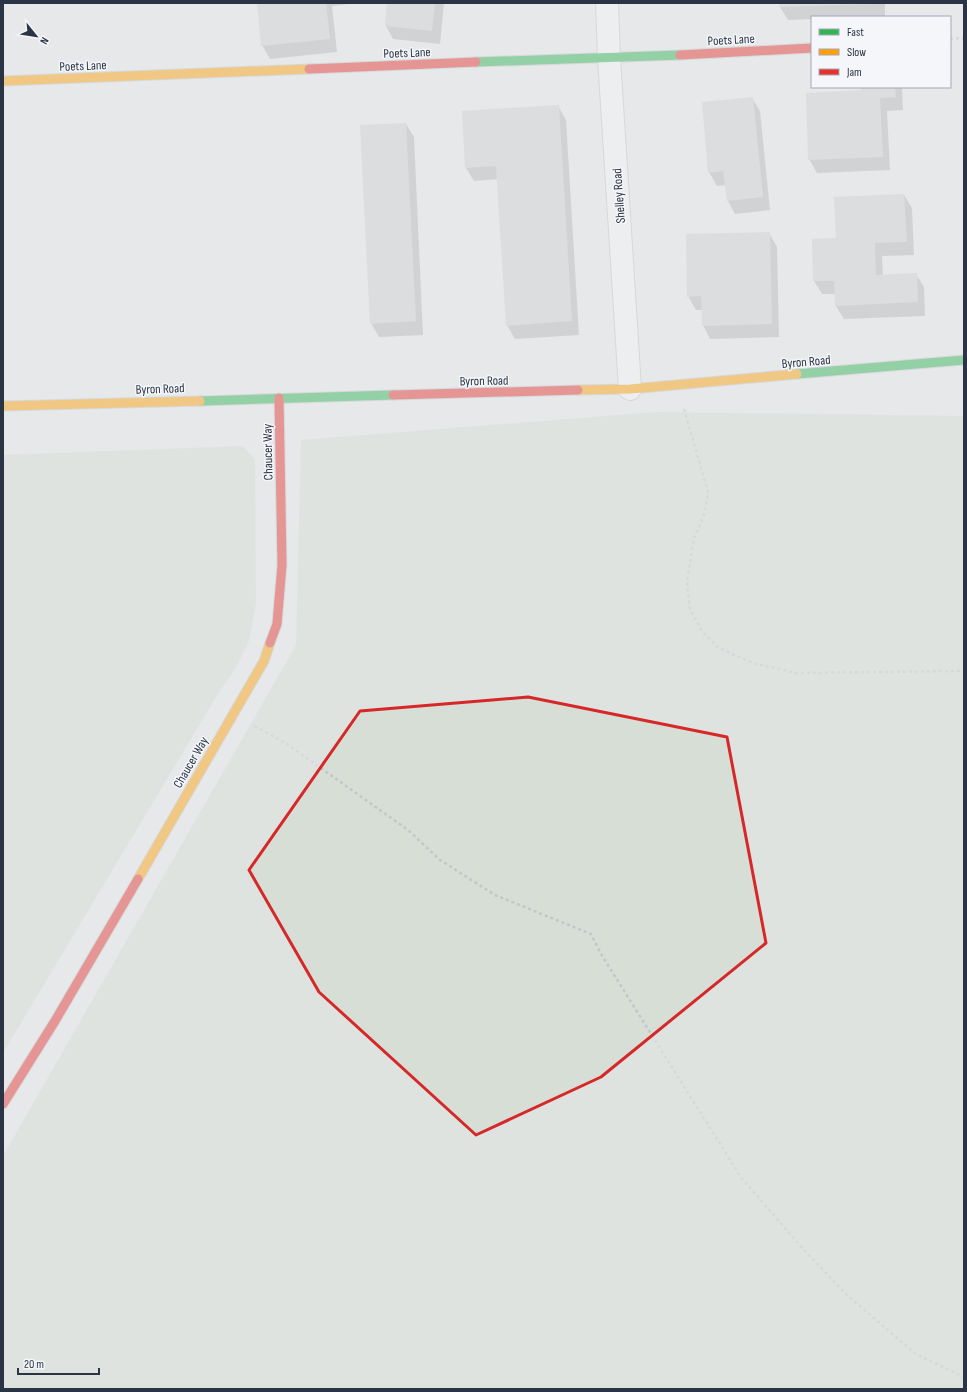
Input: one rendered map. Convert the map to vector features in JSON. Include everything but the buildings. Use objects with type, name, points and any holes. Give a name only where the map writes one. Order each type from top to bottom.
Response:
[{"type":"street","name":"Shelley Road","points":[[608,3],[609,57],[630,389]]},
{"type":"street","name":"Poets Lane","points":[[3,81],[609,57],[642,57],[811,48]]},
{"type":"street","name":"Byron Road","points":[[3,406],[630,389],[964,360]]},
{"type":"street","name":"Chaucer Way","points":[[3,1104],[55,1021],[264,662],[277,624],[282,565],[279,398]]},
{"type":"path","points":[[951,39],[964,38]]},
{"type":"path","points":[[677,385],[708,492],[704,515],[694,538],[687,582],[690,609],[702,631],[716,647],[753,663],[796,673],[964,671]]},
{"type":"path","points":[[234,713],[287,744],[408,830],[440,860],[489,891],[591,934],[601,954],[740,1176],[802,1248],[848,1296],[916,1354],[964,1377]]},
{"type":"highlighted area","points":[[528,697],[727,737],[766,943],[601,1077],[476,1135],[319,992],[249,870],[360,711]]},
{"type":"shaded area","points":[[657,412],[964,416],[964,1389],[3,1389],[3,1156],[296,645],[301,440]]},
{"type":"shaded area","points":[[243,446],[255,460],[256,603],[249,641],[235,669],[216,697],[3,1053],[3,455]]},
{"type":"traffic: fast","points":[[476,62],[680,55]]},
{"type":"traffic: fast","points":[[797,374],[964,360]]},
{"type":"traffic: fast","points":[[200,401],[393,395]]},
{"type":"traffic: slow","points":[[3,81],[309,69]]},
{"type":"traffic: slow","points":[[578,390],[630,389],[797,374]]},
{"type":"traffic: slow","points":[[3,406],[200,401]]},
{"type":"traffic: slow","points":[[138,879],[264,661],[270,643]]},
{"type":"traffic: jam","points":[[680,55],[811,48]]},
{"type":"traffic: jam","points":[[309,69],[476,62]]},
{"type":"traffic: jam","points":[[393,395],[578,390]]},
{"type":"traffic: jam","points":[[270,643],[277,624],[282,565],[279,398]]},
{"type":"traffic: jam","points":[[3,1104],[55,1021],[138,879]]}]
